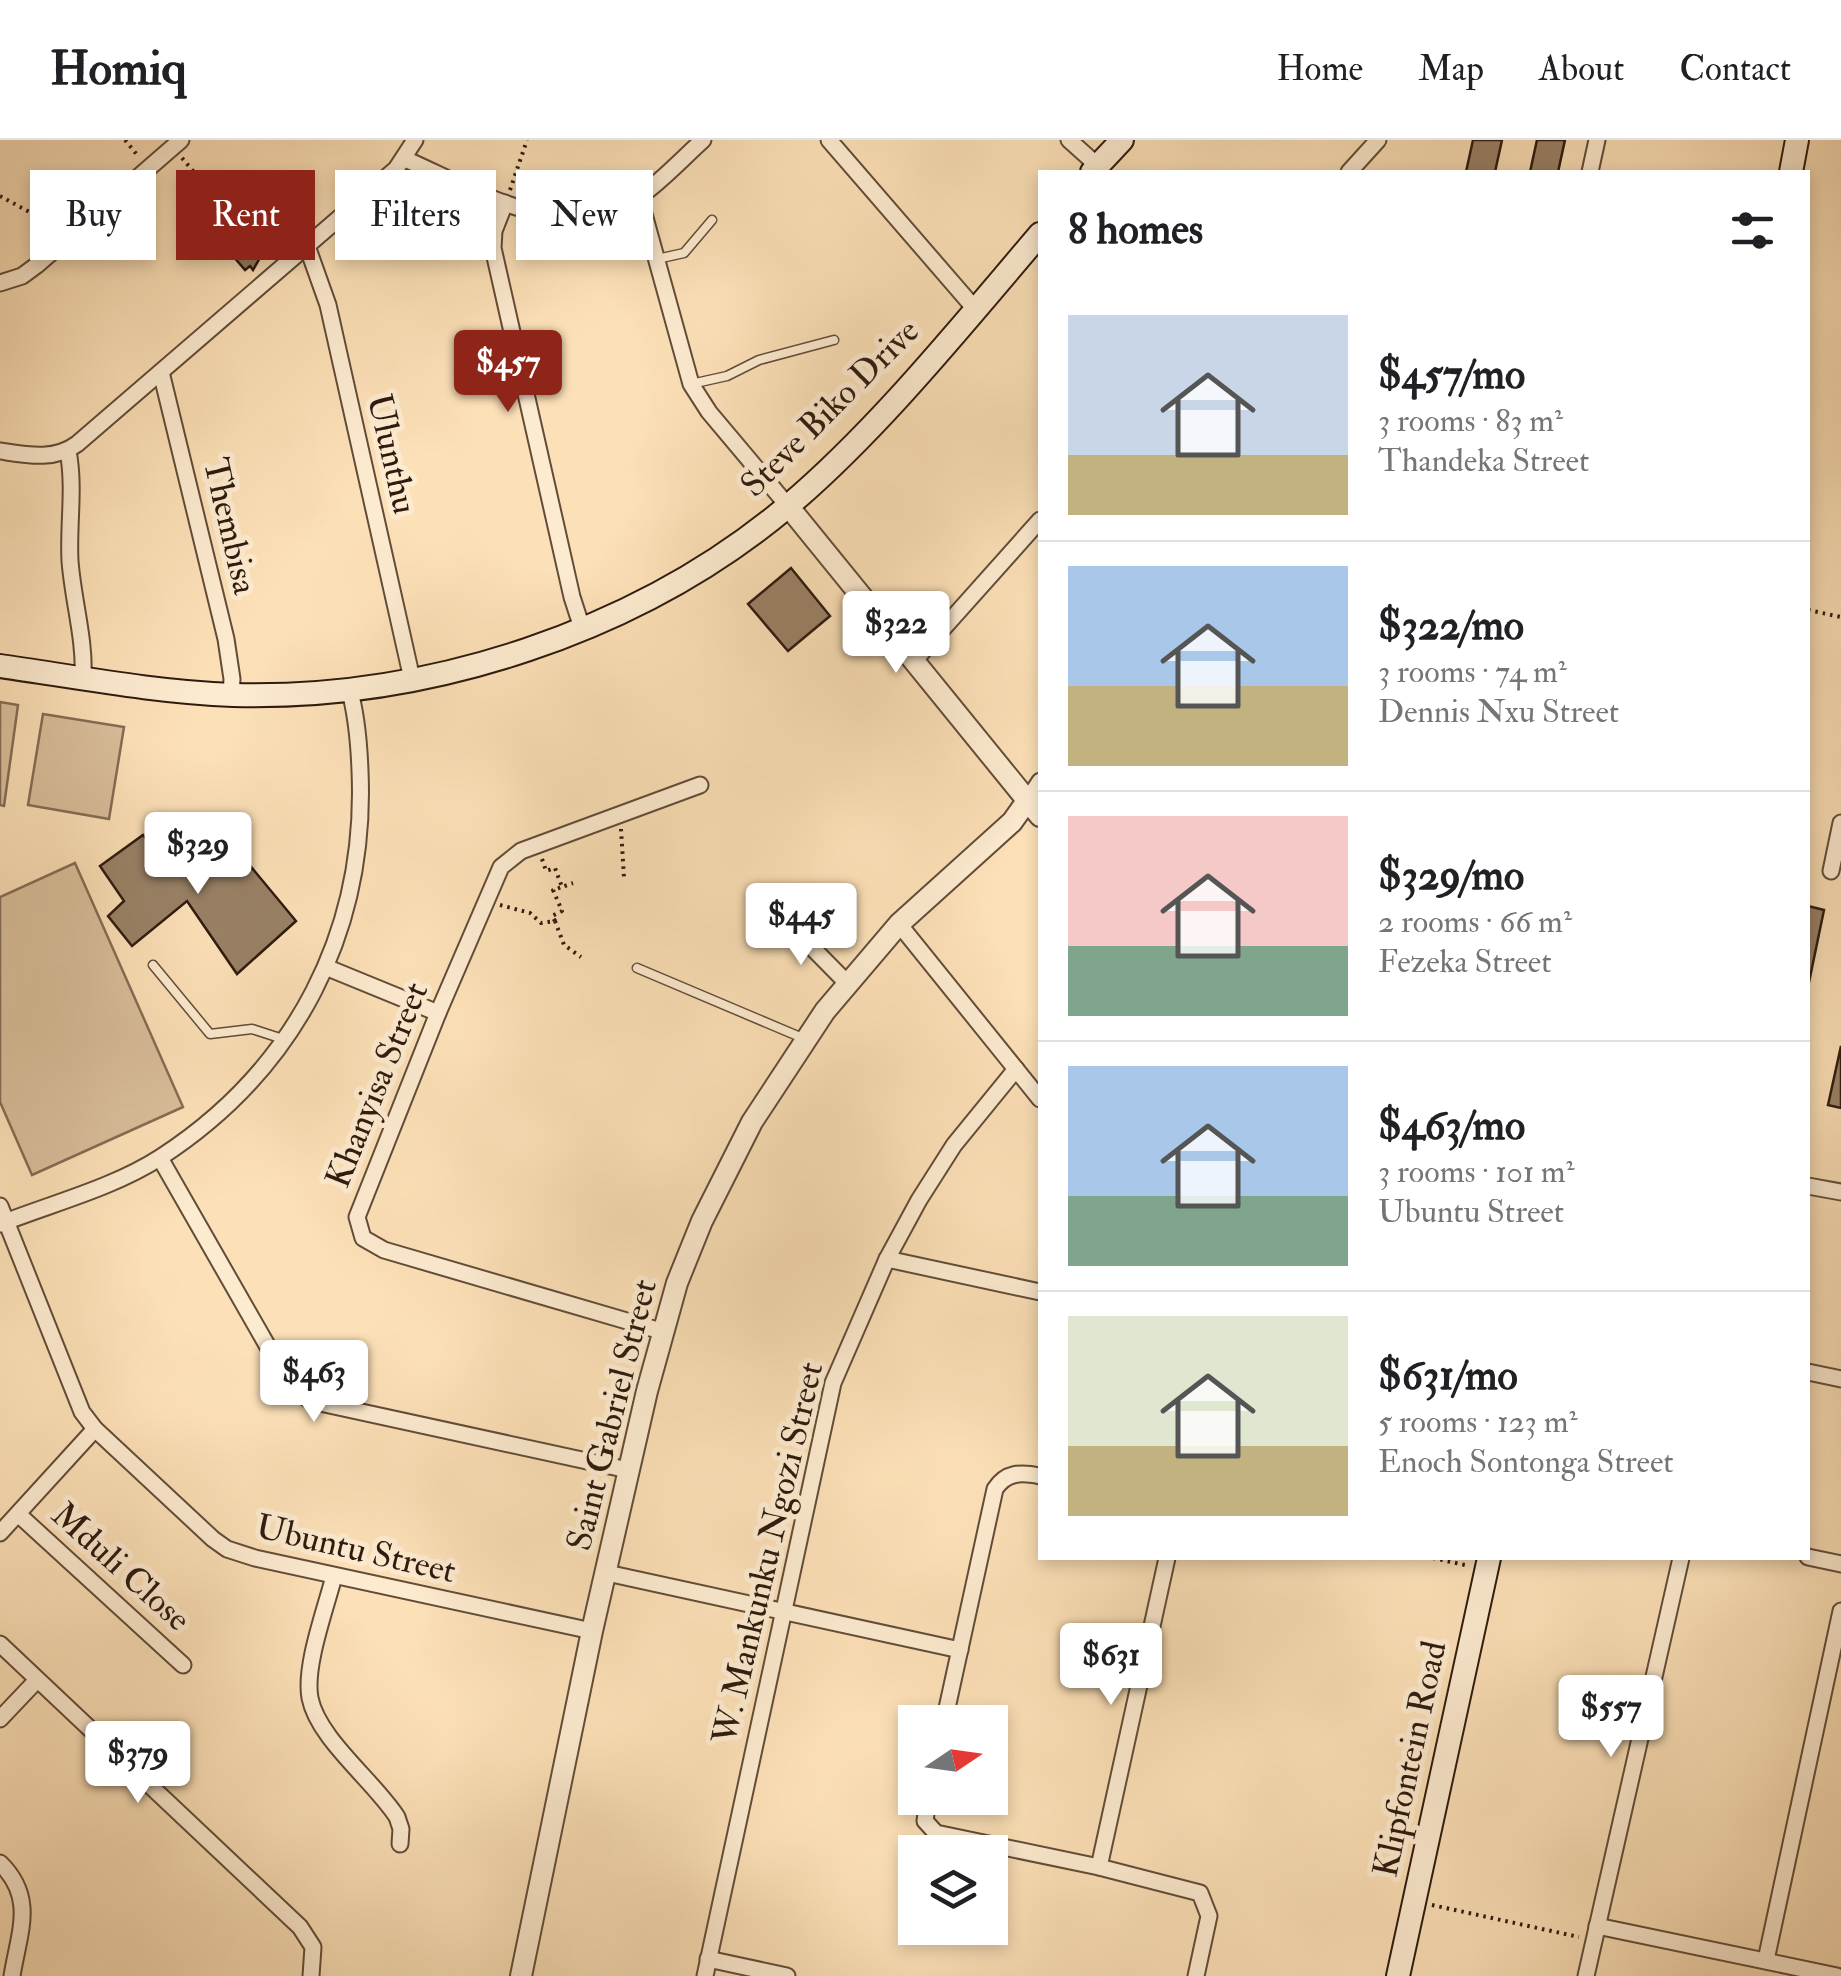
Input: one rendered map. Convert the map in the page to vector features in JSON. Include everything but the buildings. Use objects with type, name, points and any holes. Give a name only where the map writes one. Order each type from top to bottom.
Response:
[{"type":"main road","points":[[1095,169],[1122,140]]},
{"type":"main road","points":[[1790,170],[1798,140]]},
{"type":"main road","name":"Steve Biko Drive","points":[[0,666],[231,695],[286,694],[412,679],[498,659],[582,628],[714,560],[788,506],[867,428],[1038,236]]},
{"type":"main road","name":"Klipfontein Road","points":[[1398,1976],[1482,1563]]},
{"type":"street","points":[[315,239],[405,158],[415,140]]},
{"type":"street","points":[[653,184],[703,140]]},
{"type":"street","points":[[829,140],[976,310]]},
{"type":"street","points":[[1070,140],[1095,169]]},
{"type":"street","points":[[1350,170],[1378,140]]},
{"type":"street","points":[[1590,170],[1598,140]]},
{"type":"street","points":[[146,170],[177,144]]},
{"type":"street","points":[[405,158],[516,206]]},
{"type":"street","points":[[504,203],[494,231],[493,248],[582,628]]},
{"type":"street","points":[[653,246],[691,384],[709,412],[1034,808]]},
{"type":"street","points":[[0,283],[22,276],[41,260]]},
{"type":"street","points":[[0,451],[48,456],[68,451],[291,260]]},
{"type":"street","name":"Ulunthu","points":[[312,260],[328,306],[412,679]]},
{"type":"street","name":"Thembisa","points":[[161,372],[226,639],[231,695]]},
{"type":"street","points":[[68,451],[73,493],[70,565],[84,646],[84,678]]},
{"type":"street","points":[[915,660],[1038,522]]},
{"type":"street","points":[[2,1217],[110,1182],[160,1158],[225,1107],[284,1040],[328,968],[354,880],[361,802],[358,730],[350,688]]},
{"type":"street","name":"Khanyisa Street","points":[[661,1330],[384,1250],[363,1238],[357,1217],[501,867],[510,857],[538,845],[700,785]]},
{"type":"street","name":"Saint Gabriel Street","points":[[522,1976],[592,1631],[661,1330],[707,1210],[752,1122],[804,1039],[848,983],[899,924],[1012,822],[1034,808]]},
{"type":"street","points":[[1831,871],[1841,823]]},
{"type":"street","points":[[786,920],[848,983]]},
{"type":"street","points":[[899,924],[1038,1096]]},
{"type":"street","points":[[328,968],[438,1013]]},
{"type":"street","name":"W. Mankunku Ngozi Street","points":[[705,1976],[833,1383],[887,1258],[954,1145],[1016,1069]]},
{"type":"street","points":[[160,1158],[290,1387],[300,1396],[628,1470]]},
{"type":"street","points":[[1810,1186],[1841,1192]]},
{"type":"street","name":"Ubuntu Street","points":[[2,1217],[70,1386],[94,1429],[227,1549],[592,1631]]},
{"type":"street","points":[[887,1258],[1038,1292]]},
{"type":"street","points":[[1810,1372],[1841,1379]]},
{"type":"street","points":[[0,1533],[94,1429]]},
{"type":"street","points":[[948,1705],[995,1488],[1002,1479],[1017,1473],[1038,1476]]},
{"type":"street","name":"Mduli Close","points":[[18,1514],[183,1665]]},
{"type":"street","points":[[1810,1557],[1841,1564]]},
{"type":"street","points":[[1098,1868],[1167,1560]]},
{"type":"street","points":[[1586,1976],[1680,1560]]},
{"type":"street","points":[[607,1573],[960,1650]]},
{"type":"street","points":[[334,1576],[312,1666],[310,1698],[325,1731],[398,1817],[400,1844]]},
{"type":"street","points":[[1766,1960],[1841,1611]]},
{"type":"street","points":[[0,1644],[300,1927],[313,1947],[311,1976]]},
{"type":"street","points":[[0,1719],[37,1680]]},
{"type":"street","points":[[926,1815],[925,1821],[936,1834],[1200,1893],[1209,1916],[1196,1976]]},
{"type":"street","points":[[0,1863],[16,1881],[24,1903],[12,1976]]},
{"type":"street","points":[[1597,1926],[1837,1976]]},
{"type":"street","points":[[708,1959],[787,1976]]},
{"type":"lane","points":[[657,260],[684,253],[712,220]]},
{"type":"lane","points":[[691,384],[728,376],[759,360],[834,340]]},
{"type":"lane","points":[[154,964],[210,1034],[252,1028],[284,1040]]},
{"type":"lane","points":[[637,968],[804,1039]]},
{"type":"path","points":[[125,140],[148,168]]},
{"type":"path","points":[[504,203],[527,140]]},
{"type":"path","points":[[177,144],[278,271]]},
{"type":"path","points":[[0,196],[30,213]]},
{"type":"path","points":[[1810,610],[1841,618]]},
{"type":"path","points":[[618,815],[624,878]]},
{"type":"path","points":[[538,845],[546,871],[554,868],[562,887]]},
{"type":"path","points":[[574,883],[554,890],[562,911],[552,916],[564,945],[580,958]]},
{"type":"path","points":[[486,900],[530,913],[541,923],[555,922]]},
{"type":"path","points":[[1453,1560],[1482,1563]]},
{"type":"path","points":[[1428,1904],[1584,1938]]},
{"type":"shaded area","points":[[0,702],[18,705],[4,806],[0,805]]},
{"type":"shaded area","points":[[43,714],[124,727],[109,819],[28,805]]},
{"type":"shaded area","points":[[75,863],[183,1107],[32,1175],[0,1102],[0,897]]}]
